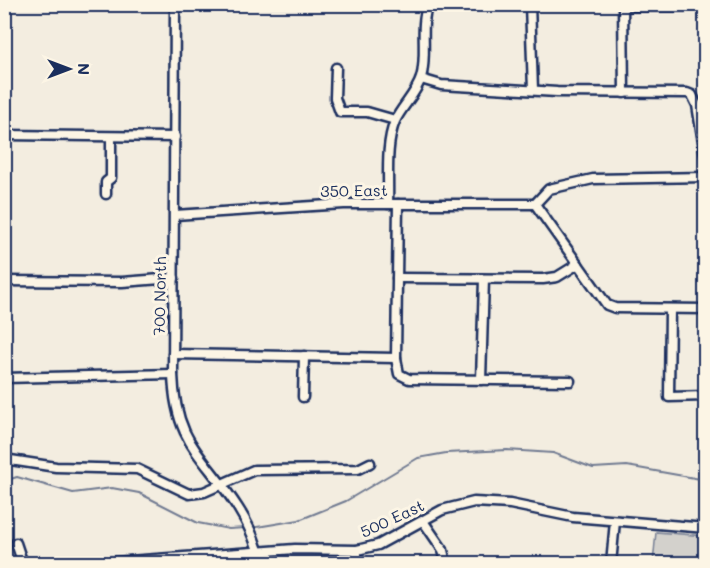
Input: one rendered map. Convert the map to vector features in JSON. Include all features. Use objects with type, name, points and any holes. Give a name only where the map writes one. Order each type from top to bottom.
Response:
[{"type":"street","name":"700 North","points":[[175,4],[173,374],[176,407],[183,430],[202,463],[239,509],[259,551],[262,564]]},
{"type":"street","points":[[388,204],[390,145],[395,120],[421,79],[424,14],[428,4]]},
{"type":"street","points":[[530,4],[533,90]]},
{"type":"street","points":[[624,93],[623,5],[705,6]]},
{"type":"street","points":[[336,68],[335,98],[340,112],[367,112],[395,120]]},
{"type":"street","points":[[421,79],[441,85],[533,90],[682,93],[692,96],[697,105],[705,161]]},
{"type":"street","points":[[4,135],[175,138]]},
{"type":"street","points":[[106,194],[106,182],[111,178],[111,137]]},
{"type":"street","points":[[705,177],[593,179],[549,189],[535,204],[607,305],[705,309]]},
{"type":"street","name":"350 East","points":[[175,215],[344,204],[535,204]]},
{"type":"street","points":[[398,204],[396,358],[399,374],[409,379],[570,381]]},
{"type":"street","points":[[397,278],[550,279],[578,264]]},
{"type":"street","points":[[4,281],[127,282],[174,278]]},
{"type":"street","points":[[481,380],[484,279]]},
{"type":"street","points":[[670,309],[669,397],[705,396]]},
{"type":"street","points":[[173,354],[396,358]]},
{"type":"street","points":[[303,397],[304,356]]},
{"type":"street","points":[[4,378],[173,374]]},
{"type":"street","points":[[4,459],[56,467],[137,469],[189,494],[197,494],[254,470],[358,469],[370,463]]},
{"type":"street","name":"500 East","points":[[87,564],[259,551],[357,550],[378,545],[457,505],[490,502],[573,517],[705,528]]},
{"type":"street","points":[[423,521],[443,550],[446,564]]},
{"type":"street","points":[[611,564],[615,521]]},
{"type":"street","points":[[16,543],[23,564]]},
{"type":"street","points":[[357,550],[357,564]]},
{"type":"shaded area","points":[[656,532],[705,536],[705,563],[653,563]]},
{"type":"waterway","points":[[251,528],[299,520],[346,501],[418,458],[446,453],[507,450],[553,453],[593,468],[627,466],[706,480]]},
{"type":"waterway","points":[[4,481],[17,477],[73,493],[112,488],[139,493],[198,523],[229,529],[245,528]]}]
